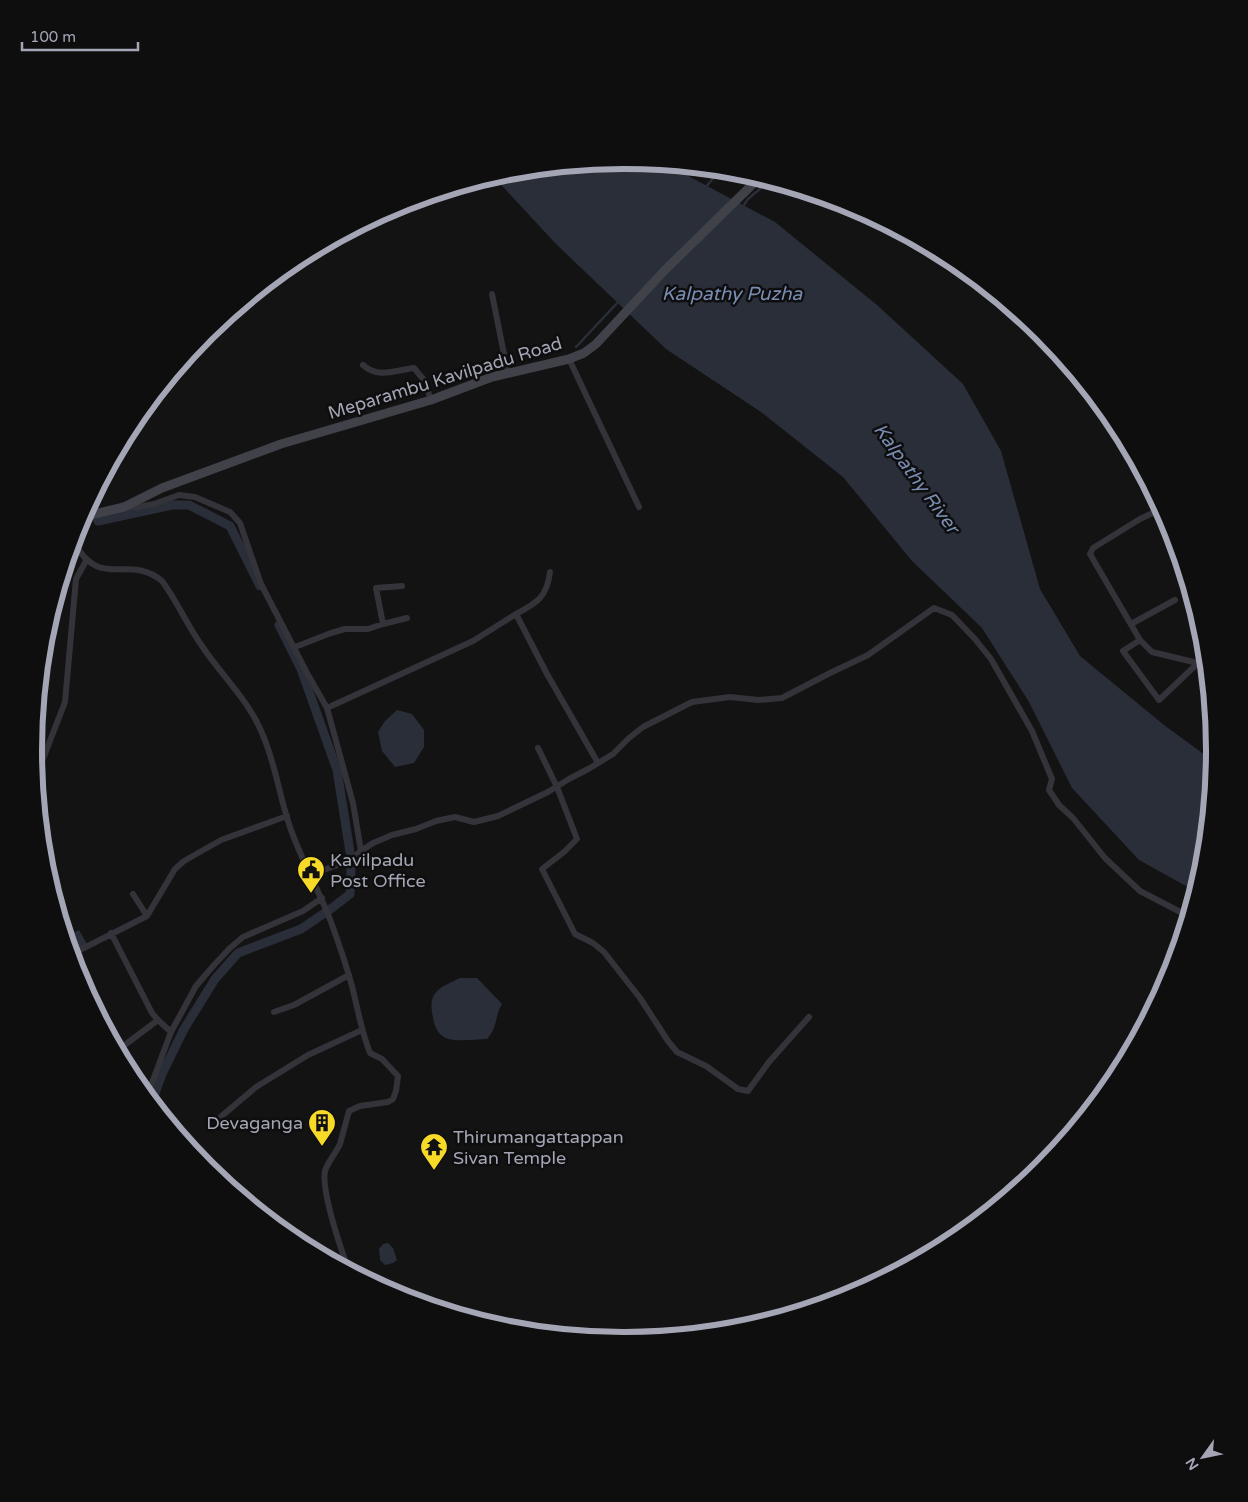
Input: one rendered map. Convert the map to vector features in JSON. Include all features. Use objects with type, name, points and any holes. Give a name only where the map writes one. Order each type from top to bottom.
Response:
[{"type":"main road","name":"Meparambu Kavilpadu Road","points":[[93,514],[124,507],[162,488],[281,444],[431,400],[483,380],[569,359],[584,353],[596,344],[665,270],[753,184]]},
{"type":"street","points":[[492,294],[508,374]]},
{"type":"street","points":[[569,359],[639,507]]},
{"type":"street","points":[[363,366],[370,371],[383,374],[414,368],[424,380],[431,400]]},
{"type":"street","points":[[124,507],[154,504],[179,495],[195,497],[230,512],[240,522],[262,584],[327,708],[353,803],[361,851]]},
{"type":"street","points":[[1154,512],[1093,548],[1090,554],[1140,640],[1152,652],[1197,664]]},
{"type":"street","points":[[79,549],[86,561],[100,569],[136,570],[153,573],[162,581],[202,646],[235,687],[252,713],[263,734],[287,816],[309,875],[322,898],[349,975],[362,1030],[370,1053],[382,1059],[398,1076],[393,1099],[388,1102],[360,1106],[349,1111],[340,1144],[325,1170],[328,1201],[346,1262]]},
{"type":"street","points":[[42,760],[65,702],[76,579],[86,561]]},
{"type":"street","points":[[327,708],[473,641],[528,608],[541,598],[547,588],[550,572]]},
{"type":"street","points":[[383,624],[376,588],[402,586]]},
{"type":"street","points":[[1131,624],[1175,600]]},
{"type":"street","points":[[309,875],[349,861],[372,843],[392,835],[416,829],[436,820],[455,817],[474,822],[498,816],[557,787],[598,763],[613,754],[643,727],[692,702],[730,697],[758,700],[782,698],[868,655],[934,608],[952,615],[991,659],[1032,731],[1052,779],[1049,790],[1059,805],[1073,818],[1105,858],[1140,891],[1182,913]]},
{"type":"street","points":[[516,614],[547,674],[598,763]]},
{"type":"street","points":[[295,647],[345,629],[368,629],[407,618]]},
{"type":"street","points":[[1140,640],[1123,651],[1158,700],[1197,664]]},
{"type":"street","points":[[538,748],[557,787],[577,839],[542,869],[575,934],[593,943],[604,952],[640,998],[677,1052],[706,1066],[738,1089],[748,1091],[769,1062],[809,1017]]},
{"type":"street","points":[[78,951],[148,916],[175,869],[184,861],[221,840],[287,816]]},
{"type":"street","points":[[133,894],[148,916]]},
{"type":"street","points":[[150,1087],[171,1032],[196,986],[230,948],[243,937],[303,911],[322,898]]},
{"type":"street","points":[[111,933],[152,1013],[171,1032]]},
{"type":"street","points":[[274,1012],[294,1005],[349,975]]},
{"type":"street","points":[[123,1046],[158,1020]]},
{"type":"street","points":[[217,1120],[264,1083],[308,1055],[362,1030]]},
{"type":"water","name":"Kalpathy Puzha","points":[[624,169],[682,173],[775,222],[877,305],[963,384],[1001,451],[1040,589],[1080,656],[1164,725],[1206,756],[1201,827],[1189,888],[1139,860],[1072,788],[1029,702],[982,628],[912,561],[843,477],[761,412],[666,349],[556,244],[500,183],[548,174],[586,171]]},
{"type":"water","points":[[397,710],[412,714],[424,730],[424,747],[414,763],[395,767],[382,751],[378,732],[385,721]]},
{"type":"water","points":[[79,930],[87,944],[77,949],[72,933]]},
{"type":"water","points":[[460,978],[477,978],[502,1004],[495,1025],[487,1039],[448,1039],[439,1033],[436,1028],[432,1009],[433,996],[441,988]]},
{"type":"water","points":[[388,1243],[393,1248],[397,1260],[385,1265],[380,1260],[379,1249],[383,1244]]},
{"type":"waterway","points":[[705,188],[714,177]]},
{"type":"waterway","points":[[742,208],[748,199],[763,186]]},
{"type":"waterway","points":[[576,347],[620,300]]},
{"type":"waterway","points":[[95,510],[98,521],[172,505],[189,505],[230,526],[260,586]]},
{"type":"waterway","points":[[279,625],[301,669],[337,770],[350,852]]},
{"type":"waterway","points":[[155,1094],[162,1074],[184,1029],[215,979],[238,953],[301,929],[350,894],[351,868]]},
{"type":"place","name":"Kavilpadu Post Office","points":[[311,894]]},
{"type":"place","name":"Devaganga","points":[[322,1147]]},
{"type":"place","name":"Thirumangattappan Sivan Temple","points":[[434,1171]]},
{"type":"water label","name":"Kalpathy River","points":[[917,478]]}]
